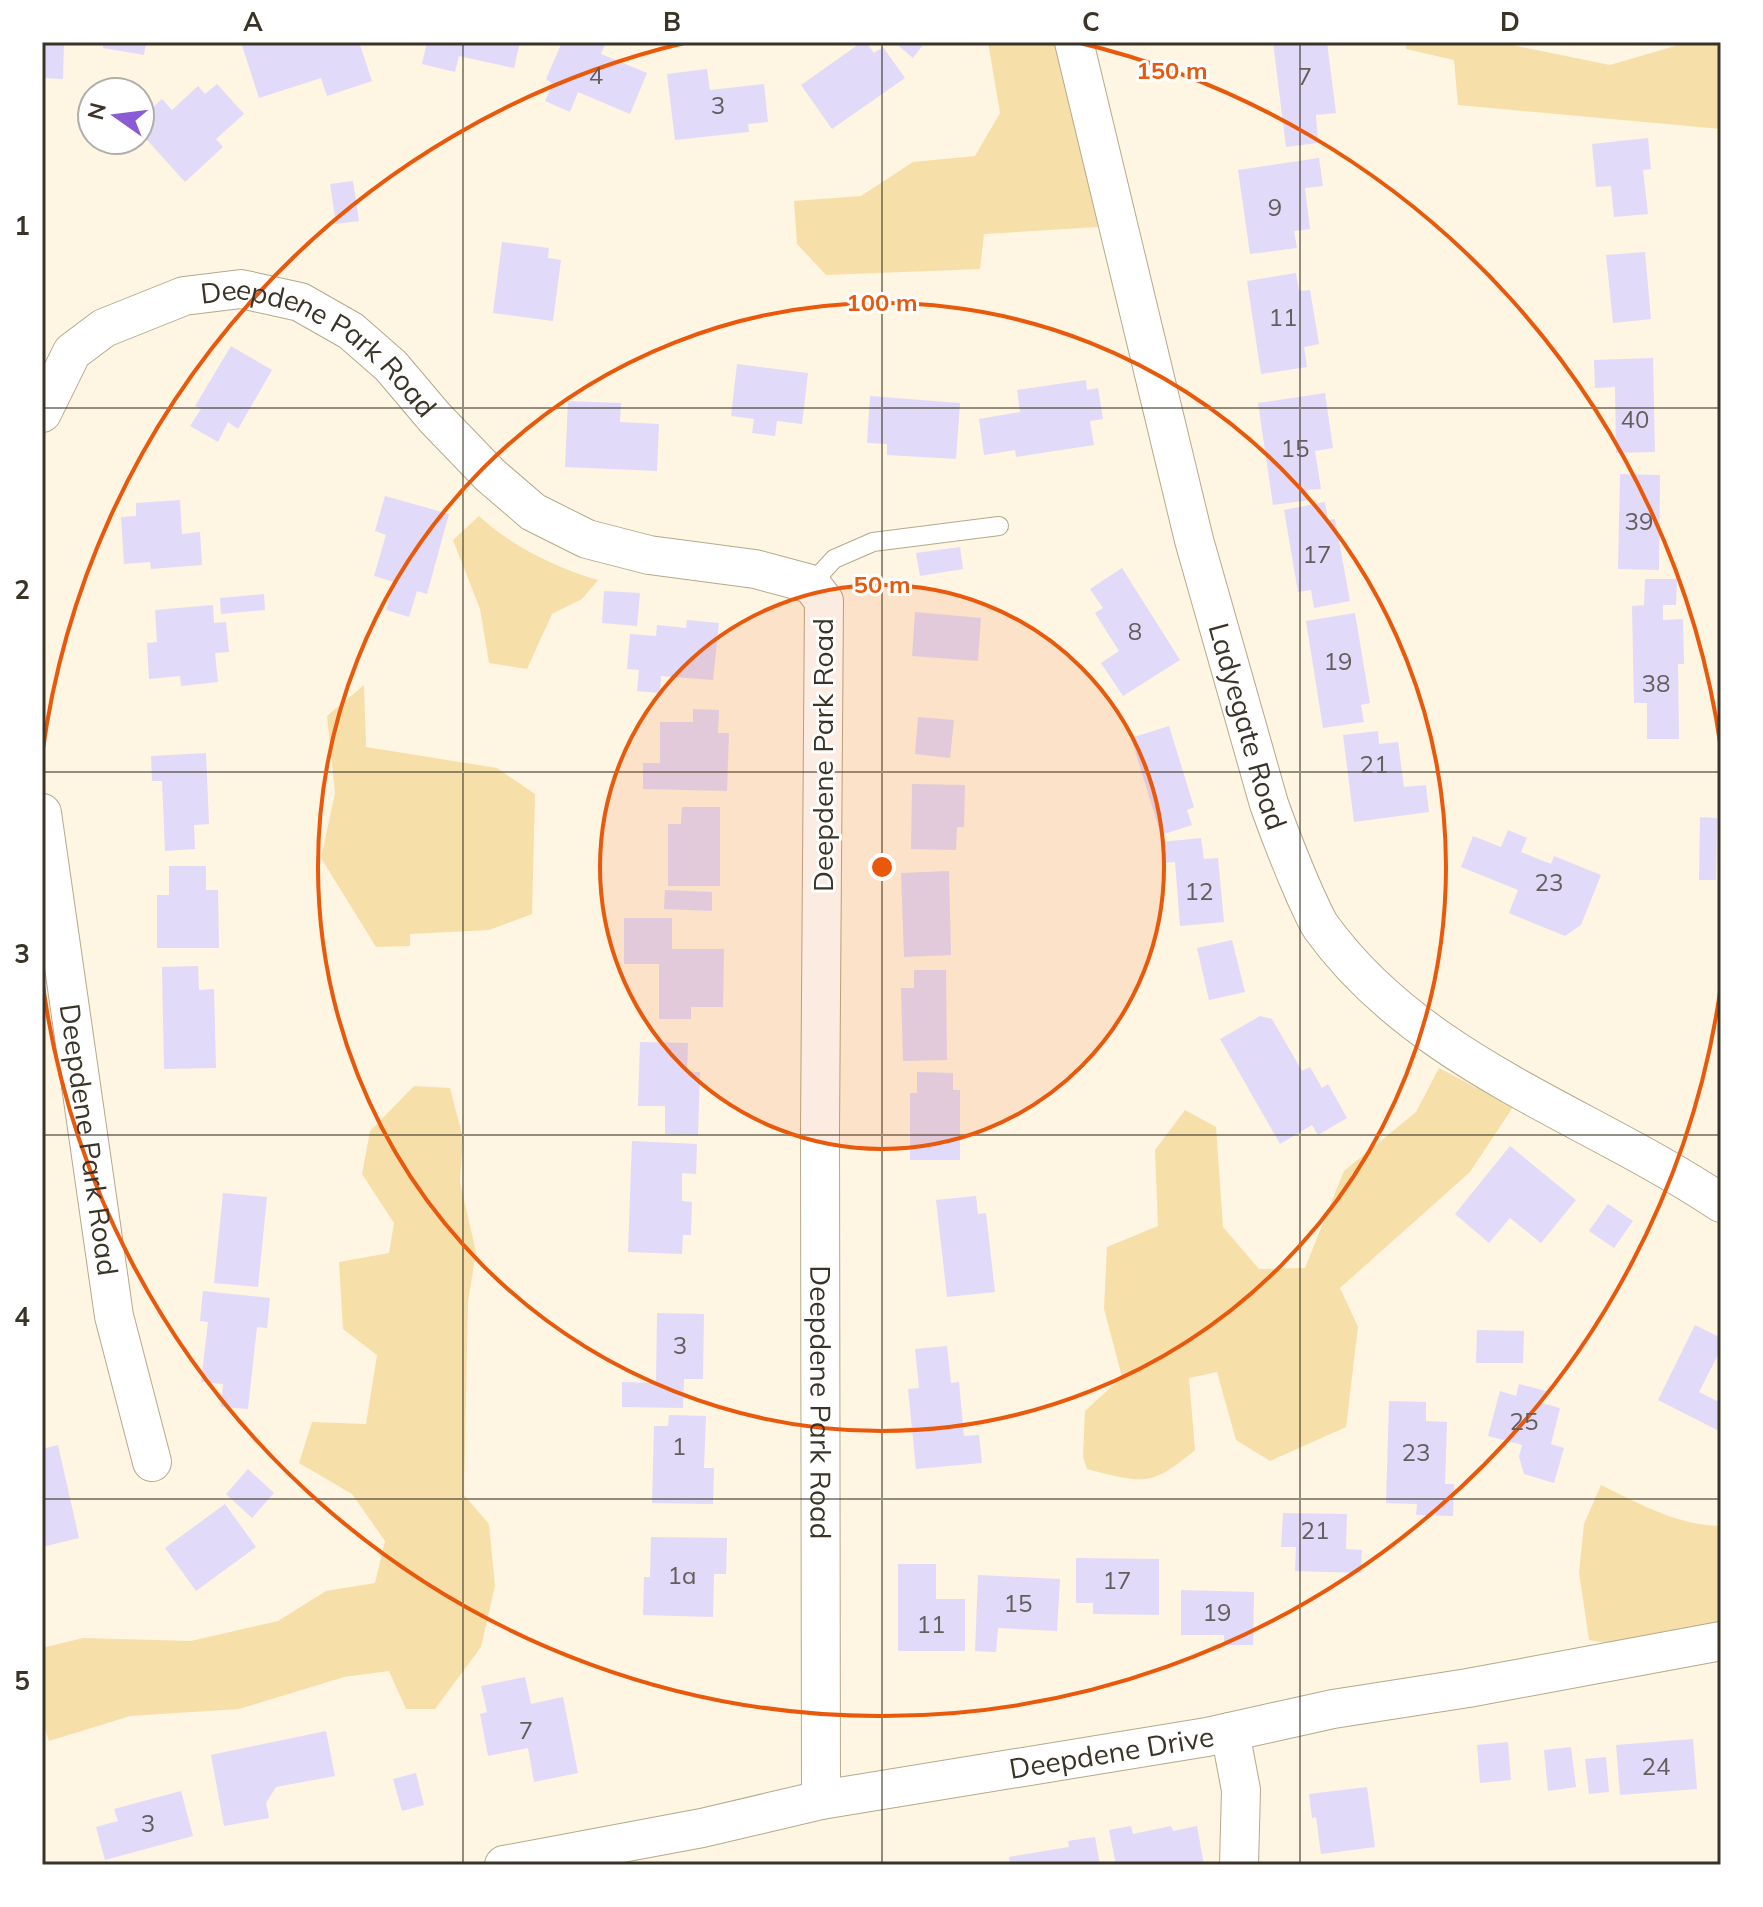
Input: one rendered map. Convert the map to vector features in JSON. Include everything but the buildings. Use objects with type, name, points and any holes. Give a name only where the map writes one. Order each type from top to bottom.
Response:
[{"type":"street","name":"Ladyegate Road","points":[[1074,42],[1194,540],[1269,804],[1283,844],[1320,926],[1370,984],[1474,1065],[1686,1180],[1721,1203]]},
{"type":"street","name":"Deepdene Park Road","points":[[42,413],[72,352],[104,328],[184,296],[241,289],[300,302],[351,331],[391,366],[490,475],[533,512],[587,539],[637,552],[755,569],[811,584],[824,601],[820,1113],[821,1800]]},
{"type":"street","name":"Deepdene Park Road","points":[[42,813],[114,1316],[152,1462]]},
{"type":"street","name":"Deepdene Drive","points":[[504,1865],[702,1828],[821,1800],[1230,1732],[1333,1709],[1468,1688],[1721,1641]]},
{"type":"street","points":[[1230,1732],[1241,1790],[1239,1865]]},
{"type":"lane","points":[[811,584],[834,559],[873,542],[999,526]]},
{"type":"shaded area","points":[[988,42],[1057,42],[1098,227],[984,234],[980,269],[826,275],[797,244],[794,201],[861,196],[913,162],[975,156],[1000,113]]},
{"type":"shaded area","points":[[1407,42],[1497,42],[1610,65],[1689,42],[1721,42],[1721,129],[1458,105],[1454,60],[1406,49]]},
{"type":"shaded area","points":[[479,516],[535,555],[598,580],[582,599],[552,614],[527,669],[489,663],[480,609],[453,540]]},
{"type":"shaded area","points":[[364,685],[366,747],[497,768],[535,794],[532,914],[489,930],[410,934],[410,946],[376,947],[321,858],[335,793],[327,716]]},
{"type":"shaded area","points":[[1439,1068],[1513,1107],[1470,1172],[1340,1288],[1358,1327],[1346,1427],[1270,1461],[1236,1440],[1217,1372],[1189,1378],[1195,1450],[1180,1462],[1167,1471],[1145,1479],[1087,1469],[1083,1457],[1085,1411],[1122,1377],[1104,1309],[1107,1247],[1158,1226],[1155,1150],[1185,1110],[1216,1127],[1223,1227],[1259,1269],[1305,1268],[1344,1171],[1416,1112]]},
{"type":"shaded area","points":[[414,1086],[450,1088],[463,1138],[460,1182],[476,1252],[468,1302],[464,1495],[489,1524],[495,1586],[481,1647],[435,1709],[406,1709],[389,1671],[344,1677],[239,1709],[130,1716],[49,1741],[42,1721],[42,1648],[83,1638],[191,1641],[278,1621],[326,1591],[375,1583],[385,1541],[352,1494],[299,1463],[312,1422],[366,1424],[377,1355],[343,1329],[339,1262],[389,1253],[394,1223],[362,1174],[370,1131]]},
{"type":"shaded area","points":[[1601,1485],[1674,1518],[1721,1526],[1721,1626],[1612,1644],[1589,1640],[1579,1572],[1584,1524]]}]
